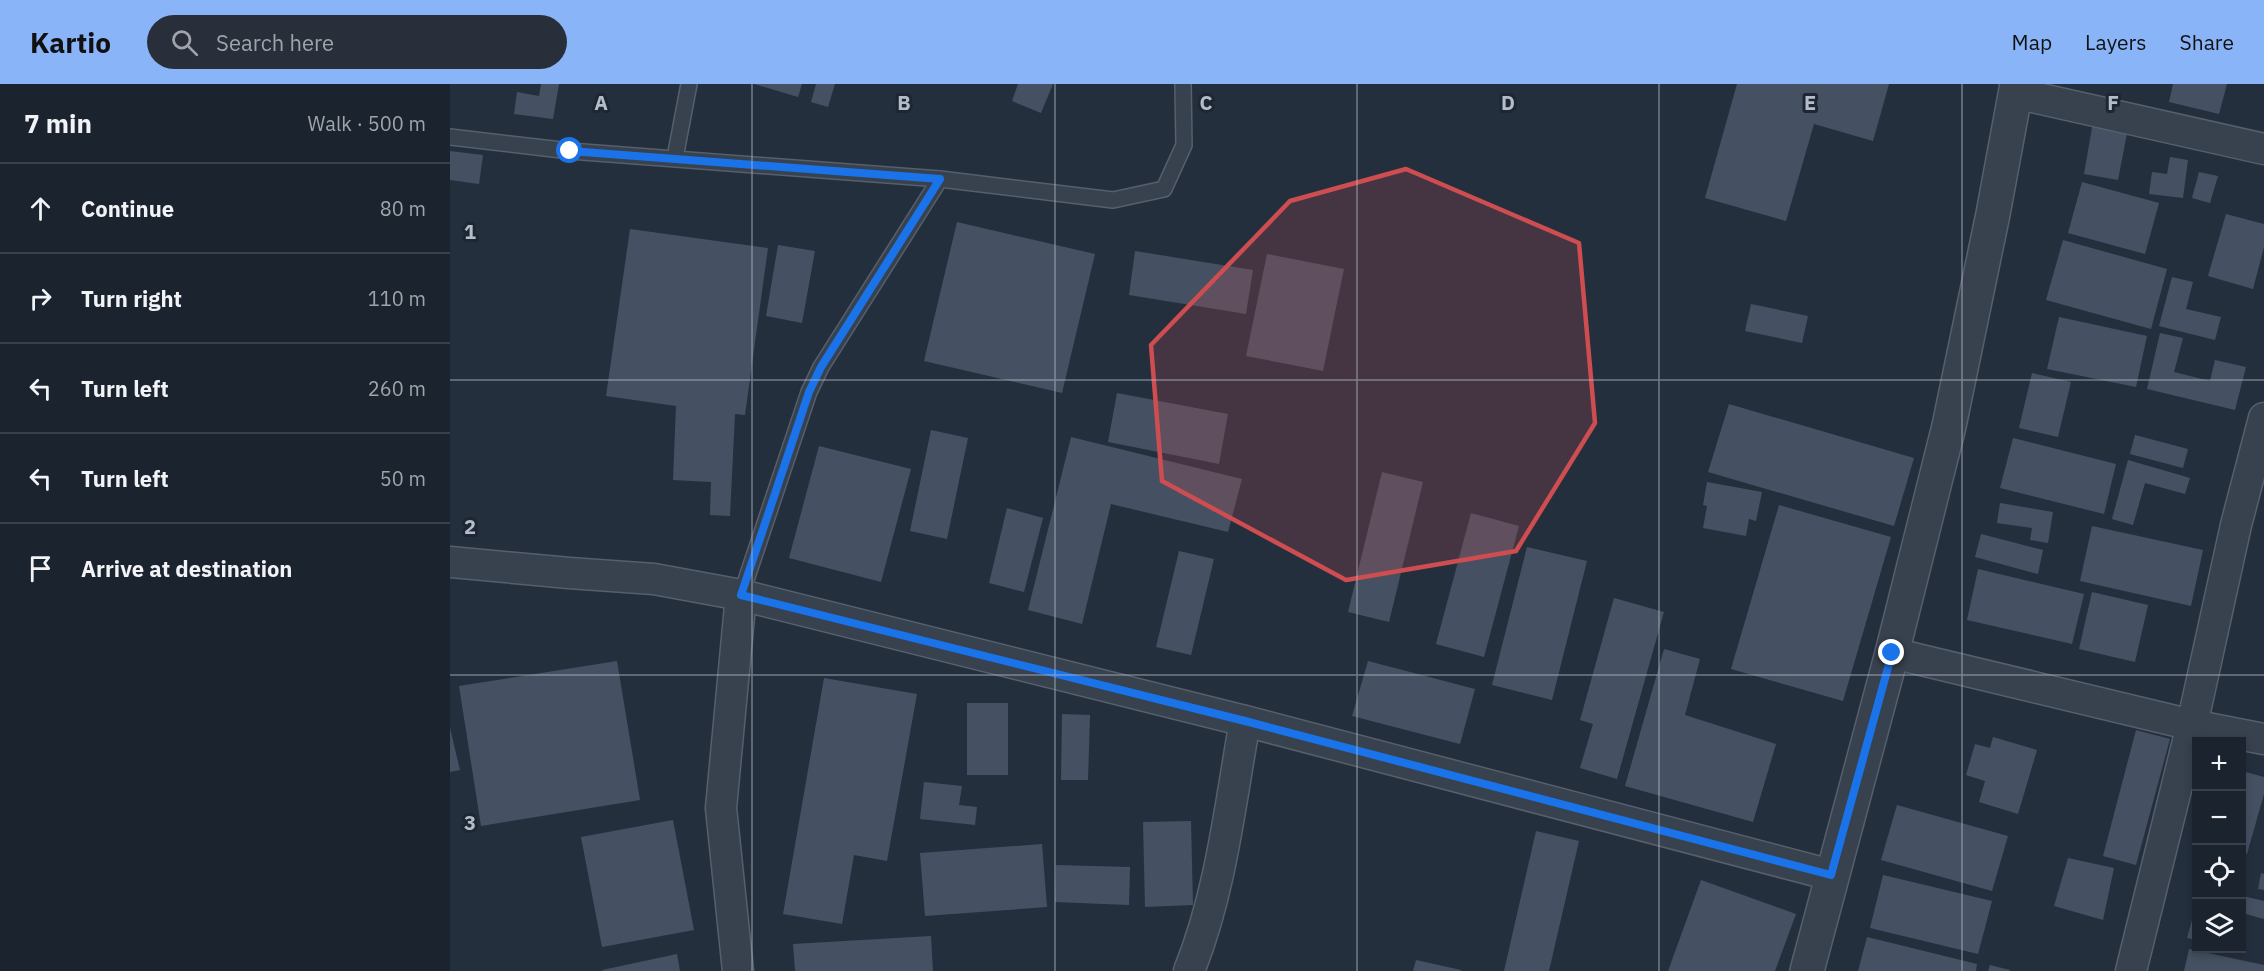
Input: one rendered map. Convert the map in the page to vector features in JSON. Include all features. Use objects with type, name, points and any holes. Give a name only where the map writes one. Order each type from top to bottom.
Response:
[{"type":"street","points":[[1806,971],[1892,653],[1949,426],[1993,213],[2015,89],[2264,149]]},
{"type":"street","points":[[2131,971],[2192,725],[2236,525],[2264,418]]},
{"type":"street","points":[[450,562],[654,579],[741,595],[1245,721],[1831,875]]},
{"type":"street","points":[[738,971],[721,808],[741,595]]},
{"type":"street","points":[[1892,653],[2192,725],[2264,739]]},
{"type":"street","points":[[1189,971],[1200,945],[1218,875],[1245,721]]},
{"type":"lane","points":[[675,158],[689,84]]},
{"type":"lane","points":[[450,137],[570,151],[940,179],[1113,200],[1164,189],[1184,145],[1183,84]]},
{"type":"lane","points":[[741,595],[809,392],[821,367],[940,179]]},
{"type":"highlighted area","points":[[1406,169],[1579,243],[1595,423],[1516,551],[1346,580],[1162,481],[1151,345],[1290,201]]},
{"type":"building","points":[[541,84],[559,84],[553,119],[514,114],[517,92],[539,96]]},
{"type":"building","points":[[754,84],[802,84],[798,97]]},
{"type":"building","points":[[816,84],[835,84],[828,107],[811,102]]},
{"type":"building","points":[[1018,84],[1053,84],[1041,113],[1012,101]]},
{"type":"building","points":[[1737,84],[1889,84],[1873,141],[1814,124],[1786,221],[1705,198]]},
{"type":"building","points":[[2173,84],[2227,84],[2219,114],[2169,102]]},
{"type":"building","points":[[2094,116],[2129,123],[2118,180],[2084,174]]},
{"type":"building","points":[[450,151],[483,155],[479,184],[450,180]]},
{"type":"building","points":[[2170,157],[2188,160],[2183,198],[2149,194],[2152,172],[2167,174]]},
{"type":"building","points":[[2199,172],[2218,176],[2210,203],[2192,198]]},
{"type":"building","points":[[2082,182],[2159,203],[2145,254],[2068,233]]},
{"type":"building","points":[[2226,214],[2264,224],[2264,247],[2253,289],[2208,276]]},
{"type":"building","points":[[957,222],[1095,254],[1062,393],[924,361]]},
{"type":"building","points":[[630,229],[768,248],[745,415],[735,414],[730,516],[710,515],[711,482],[673,480],[676,406],[606,396]]},
{"type":"building","points":[[2063,240],[2167,269],[2151,329],[2046,300]]},
{"type":"building","points":[[778,245],[815,251],[802,323],[766,316]]},
{"type":"building","points":[[1135,251],[1253,270],[1246,314],[1129,295]]},
{"type":"building","points":[[1267,254],[1344,269],[1323,371],[1246,356]]},
{"type":"building","points":[[2172,277],[2193,282],[2186,309],[2221,317],[2215,340],[2159,326]]},
{"type":"building","points":[[1751,304],[1808,316],[1802,343],[1745,331]]},
{"type":"building","points":[[2059,317],[2147,336],[2136,387],[2047,369]]},
{"type":"building","points":[[2160,333],[2183,338],[2174,372],[2210,381],[2215,360],[2246,367],[2235,410],[2147,389]]},
{"type":"building","points":[[2032,373],[2071,382],[2058,437],[2019,428]]},
{"type":"building","points":[[1117,393],[1228,414],[1219,464],[1108,442]]},
{"type":"building","points":[[1729,404],[1914,458],[1894,526],[1708,472]]},
{"type":"building","points":[[931,430],[968,438],[947,539],[910,531]]},
{"type":"building","points":[[2135,435],[2188,449],[2183,468],[2130,454]]},
{"type":"building","points":[[1071,437],[1242,479],[1228,532],[1111,504],[1082,624],[1028,610]]},
{"type":"building","points":[[2013,438],[2116,464],[2104,514],[2000,488]]},
{"type":"building","points":[[819,446],[911,469],[881,582],[789,558]]},
{"type":"building","points":[[2128,460],[2190,478],[2185,494],[2145,483],[2133,525],[2112,519]]},
{"type":"building","points":[[1382,472],[1423,482],[1389,622],[1348,612]]},
{"type":"building","points":[[1707,482],[1762,492],[1756,521],[1749,519],[1746,536],[1703,528],[1707,506],[1703,505]]},
{"type":"building","points":[[2000,503],[2053,512],[2048,543],[2030,540],[2032,528],[1997,523]]},
{"type":"building","points":[[1779,505],[1891,537],[1843,701],[1731,669]]},
{"type":"building","points":[[1007,508],[1043,518],[1024,592],[989,583]]},
{"type":"building","points":[[1471,513],[1519,526],[1484,657],[1436,644]]},
{"type":"building","points":[[2092,526],[2203,550],[2191,606],[2080,581]]},
{"type":"building","points":[[1981,534],[2043,550],[2038,574],[1975,557]]},
{"type":"building","points":[[1527,547],[1587,561],[1552,700],[1492,685]]},
{"type":"building","points":[[1179,551],[1214,559],[1191,655],[1156,647]]},
{"type":"building","points":[[1978,569],[2084,594],[2072,644],[1967,620]]},
{"type":"building","points":[[2092,592],[2148,605],[2135,662],[2079,649]]},
{"type":"building","points":[[1614,598],[1664,612],[1617,779],[1580,768],[1593,724],[1580,720]]},
{"type":"building","points":[[1664,649],[1700,659],[1685,715],[1776,744],[1753,822],[1625,786]]},
{"type":"building","points":[[617,661],[640,800],[481,826],[459,686]]},
{"type":"building","points":[[1368,661],[1475,689],[1460,744],[1352,716]]},
{"type":"building","points":[[824,678],[917,694],[887,861],[854,855],[842,924],[783,914]]},
{"type":"building","points":[[967,703],[1008,703],[1008,775],[967,775]]},
{"type":"building","points":[[1062,714],[1090,715],[1088,780],[1061,780]]},
{"type":"building","points":[[450,728],[460,770],[450,772]]},
{"type":"building","points":[[2136,730],[2170,739],[2136,865],[2103,856]]},
{"type":"building","points":[[1993,737],[2037,750],[2018,814],[1979,802],[1985,781],[1966,775],[1975,744],[1990,748]]},
{"type":"building","points":[[2246,772],[2264,777],[2264,794],[2247,854]]},
{"type":"building","points":[[924,782],[962,786],[959,805],[977,807],[975,825],[920,819]]},
{"type":"building","points":[[1897,805],[2008,836],[1992,891],[1881,860]]},
{"type":"building","points":[[673,820],[694,930],[602,947],[581,837]]},
{"type":"building","points":[[1191,821],[1193,905],[1145,907],[1143,822]]},
{"type":"building","points":[[1536,831],[1579,841],[1549,971],[1504,971]]},
{"type":"building","points":[[1042,844],[1047,907],[925,916],[920,853]]},
{"type":"building","points":[[2068,858],[2114,868],[2103,920],[2054,906]]},
{"type":"building","points":[[1056,865],[1130,867],[1129,905],[1055,902]]},
{"type":"building","points":[[2261,873],[2264,874],[2264,890],[2258,889]]},
{"type":"building","points":[[1883,875],[1992,901],[1978,954],[1870,928]]},
{"type":"building","points":[[1701,880],[1796,914],[1775,971],[1668,971]]},
{"type":"building","points":[[2246,897],[2264,901],[2264,919],[2246,914]]},
{"type":"building","points":[[2192,920],[2192,939],[2187,938]]},
{"type":"building","points":[[931,936],[933,971],[795,971],[793,944]]},
{"type":"building","points":[[1867,937],[1977,964],[1976,971],[1858,971]]},
{"type":"building","points":[[2189,949],[2192,950],[2192,953],[2208,953],[2264,965],[2264,971],[2184,971]]},
{"type":"building","points":[[677,954],[680,971],[602,970]]},
{"type":"building","points":[[1416,960],[1461,970],[1461,971],[1413,971]]},
{"type":"building","points":[[1990,965],[2010,970],[2010,971],[1988,971]]},
{"type":"route","points":[[570,151],[940,179],[821,367],[809,392],[741,595],[1245,721],[1831,875],[1892,653]]}]
